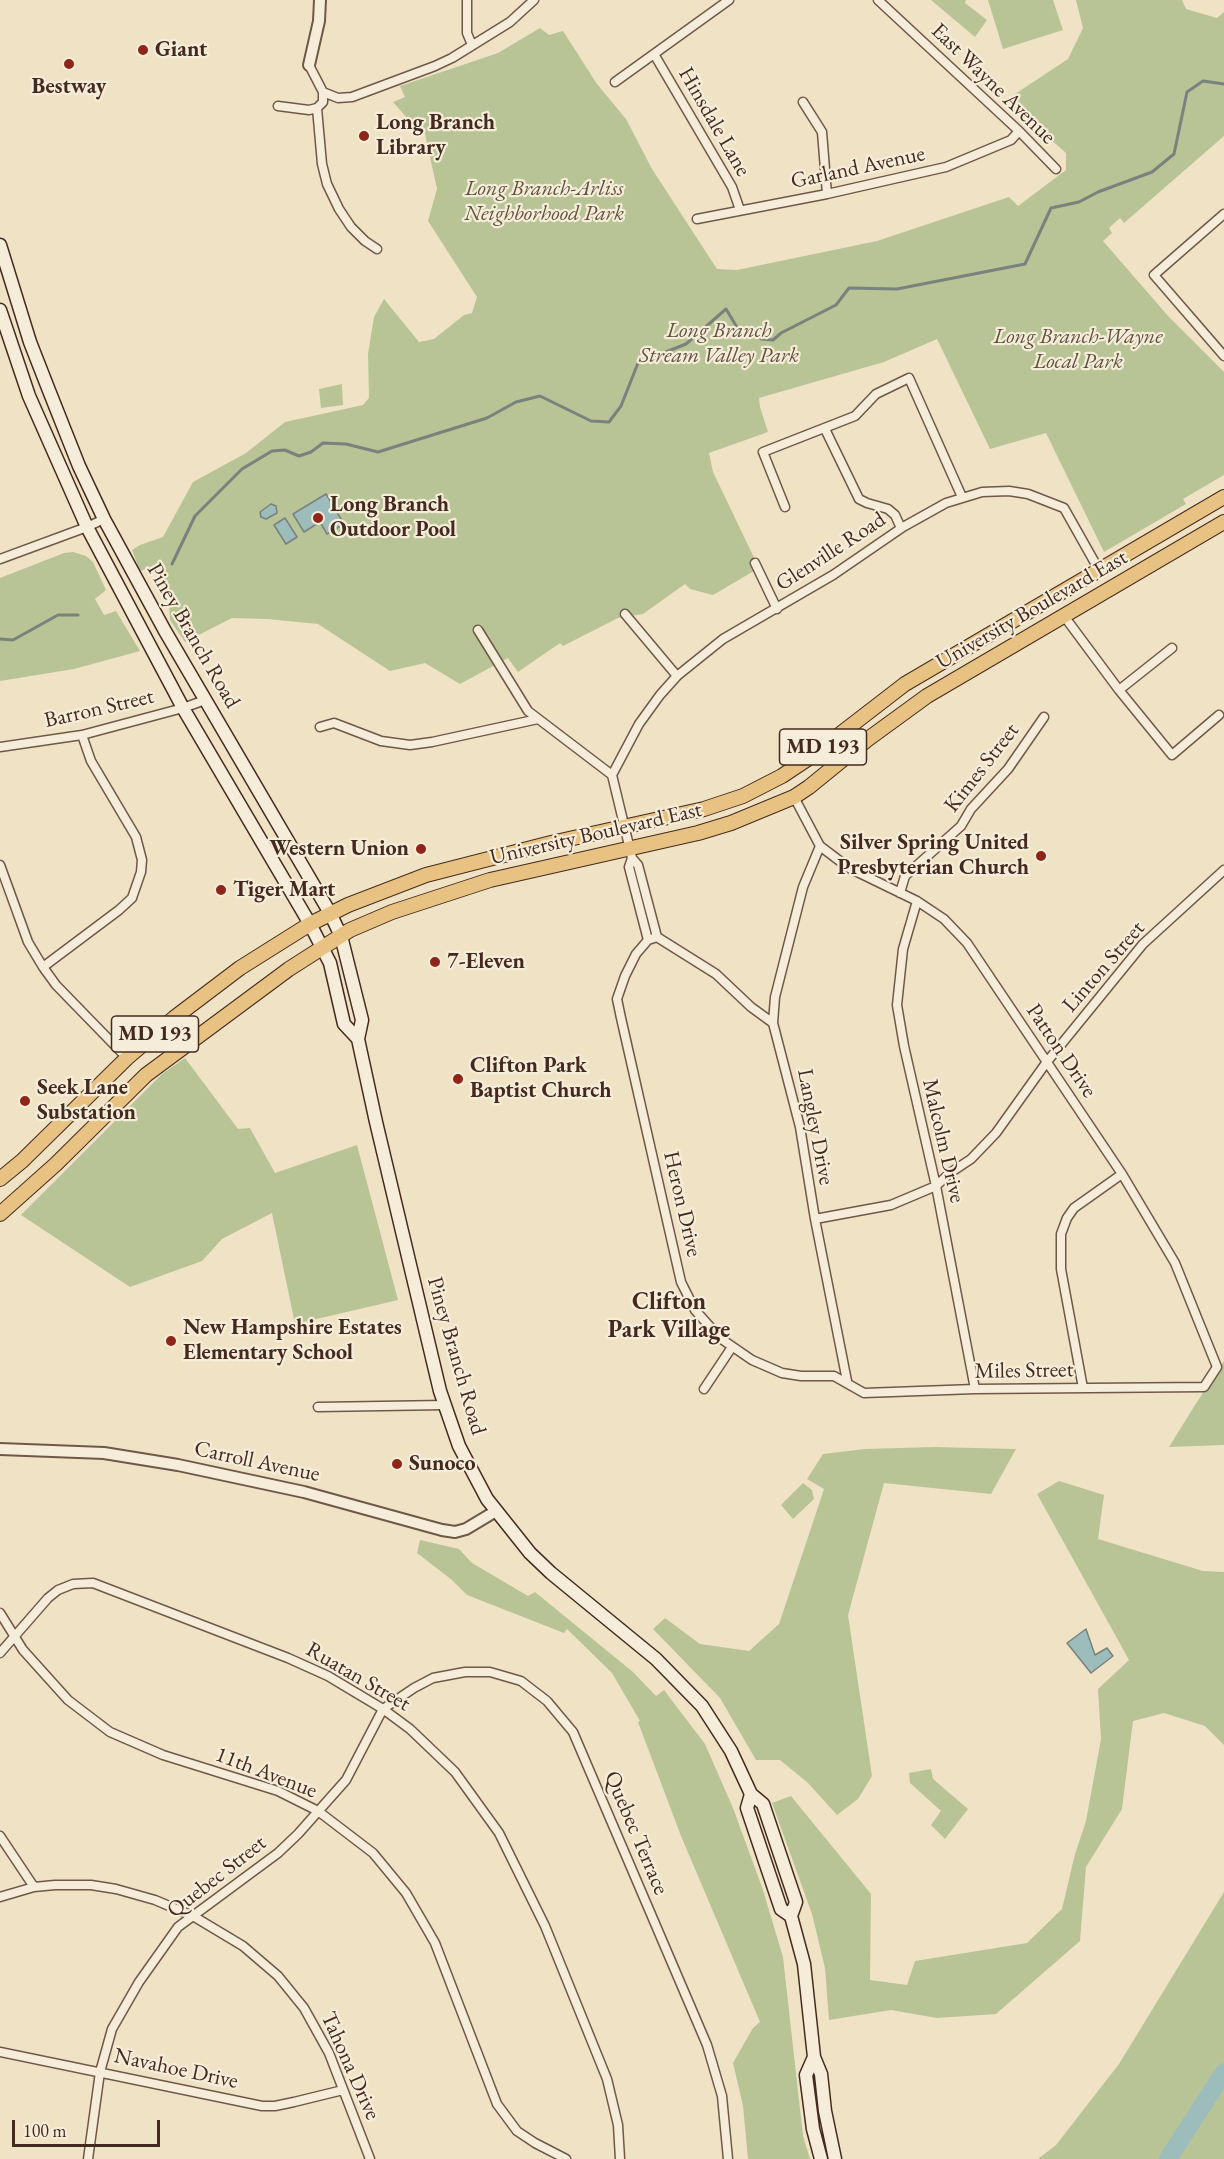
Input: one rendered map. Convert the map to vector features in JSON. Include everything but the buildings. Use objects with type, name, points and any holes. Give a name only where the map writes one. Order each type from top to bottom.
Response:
[{"type":"main road","name":"Piney Branch Road","points":[[0,244],[30,342],[79,465],[104,519],[129,567],[330,913],[341,936],[362,1020],[358,1039],[413,1280],[445,1405],[459,1446],[487,1499],[530,1553],[656,1659],[702,1706],[731,1751],[751,1794],[763,1804],[796,1902],[791,1916],[804,1964],[814,2057],[821,2074],[825,2111],[835,2159]]},
{"type":"main road","name":"Piney Branch Road","points":[[0,310],[30,396],[87,527],[183,708],[310,924],[330,963],[344,1024],[358,1039]]},
{"type":"main road","name":"University Boulevard East","points":[[0,1179],[22,1161],[127,1058],[174,1018],[240,968],[310,924],[348,904],[426,875],[551,843],[704,809],[743,796],[782,776],[809,758],[905,684],[1224,497]]},
{"type":"main road","name":"University Boulevard East","points":[[0,1214],[48,1171],[146,1075],[322,947],[357,926],[490,880],[631,854],[731,823],[794,797],[927,696],[1224,522]]},
{"type":"main road","name":"Piney Branch Road","points":[[814,2057],[806,2075],[813,2129],[821,2159]]},
{"type":"street","points":[[278,106],[309,110],[317,108],[323,102],[323,92],[309,65],[320,21],[320,0]]},
{"type":"street","points":[[467,0],[467,33],[472,45]]},
{"type":"street","points":[[323,92],[338,98],[352,97],[435,66],[510,22],[534,0]]},
{"type":"street","points":[[615,82],[729,0]]},
{"type":"street","name":"East Wayne Avenue","points":[[878,0],[1019,131],[1056,169]]},
{"type":"street","name":"Hinsdale Lane","points":[[654,54],[732,187],[740,210]]},
{"type":"street","points":[[803,102],[822,132],[827,194]]},
{"type":"street","points":[[317,108],[322,165],[327,184],[339,209],[351,226],[365,241],[377,249]]},
{"type":"street","name":"Garland Avenue","points":[[697,219],[902,179],[946,167],[1011,140],[1019,131]]},
{"type":"street","points":[[1224,214],[1154,274],[1224,356]]},
{"type":"street","points":[[785,507],[763,452],[855,416],[876,394],[909,378],[962,497]]},
{"type":"street","points":[[825,429],[859,499],[888,510],[895,515],[902,528]]},
{"type":"street","name":"Glenville Road","points":[[612,775],[639,724],[677,676],[723,639],[833,575],[902,528],[946,503],[981,492],[1009,491],[1028,494],[1064,508],[1099,570]]},
{"type":"street","points":[[0,559],[104,519]]},
{"type":"street","points":[[755,563],[777,609]]},
{"type":"street","points":[[625,614],[677,676]]},
{"type":"street","points":[[1064,616],[1119,690],[1172,755],[1219,715]]},
{"type":"street","points":[[478,630],[528,711],[612,775],[631,854],[630,867],[652,939],[716,974],[751,1007],[773,1023]]},
{"type":"street","points":[[1119,690],[1173,648]]},
{"type":"street","name":"Barron Street","points":[[0,747],[82,735],[205,700]]},
{"type":"street","name":"Kimes Street","points":[[900,893],[905,876],[961,826],[971,809],[1008,769],[1044,717]]},
{"type":"street","points":[[320,726],[334,723],[381,741],[410,745],[538,719]]},
{"type":"street","points":[[43,967],[132,898],[141,872],[142,860],[136,837],[91,761],[82,735]]},
{"type":"street","name":"Patton Drive","points":[[794,797],[820,846],[849,868],[917,902],[944,919],[967,943],[1122,1174],[1175,1263],[1211,1349],[1216,1367],[1204,1387]]},
{"type":"street","points":[[773,1023],[775,997],[803,887],[820,846]]},
{"type":"street","points":[[0,867],[28,942],[43,967],[56,985],[127,1058]]},
{"type":"street","name":"Linton Street","points":[[814,1219],[891,1205],[936,1186],[971,1159],[996,1133],[1046,1063],[1143,944],[1224,870]]},
{"type":"street","name":"Malcolm Drive","points":[[917,902],[903,949],[897,1005],[936,1186],[975,1389]]},
{"type":"street","name":"Heron Drive","points":[[652,939],[636,954],[624,976],[617,999],[681,1282],[695,1310],[720,1338],[752,1360],[782,1373],[801,1376],[834,1376],[847,1381]]},
{"type":"street","name":"Langley Drive","points":[[773,1023],[800,1127],[814,1219],[847,1381]]},
{"type":"street","points":[[1083,1388],[1060,1269],[1061,1234],[1067,1218],[1074,1209],[1122,1174]]},
{"type":"street","points":[[704,1389],[732,1347]]},
{"type":"street","name":"Miles Street","points":[[847,1381],[864,1393],[975,1389],[1204,1387]]},
{"type":"street","points":[[318,1407],[445,1405]]},
{"type":"street","name":"Carroll Avenue","points":[[0,1449],[104,1454],[178,1465],[304,1492],[455,1532],[480,1522],[496,1511]]},
{"type":"street","name":"Ruatan Street","points":[[0,1653],[48,1598],[58,1590],[73,1584],[93,1583],[288,1658],[328,1676],[383,1709],[410,1730],[454,1772],[500,1833],[544,1926],[607,2079],[618,2125],[620,2159]]},
{"type":"street","name":"11th Avenue","points":[[0,1613],[23,1650],[68,1700],[110,1732],[163,1755],[278,1791],[318,1811],[373,1853],[406,1893],[435,1943],[498,2104],[517,2131],[535,2144],[566,2159]]},
{"type":"street","name":"Quebec Terrace","points":[[383,1709],[433,1678],[465,1672],[490,1672],[521,1681],[547,1701],[573,1732],[707,2045],[722,2097],[728,2159]]},
{"type":"street","name":"Quebec Street","points":[[88,2159],[100,2072],[112,2029],[139,1982],[178,1927],[278,1853],[346,1780],[383,1709]]},
{"type":"street","points":[[0,1836],[34,1887]]},
{"type":"street","name":"Tahona Drive","points":[[0,1897],[34,1887],[55,1885],[91,1885],[117,1889],[155,1900],[193,1916],[243,1946],[278,1976],[304,2008],[329,2053],[370,2159]]},
{"type":"street","name":"Navahoe Drive","points":[[0,2052],[262,2106],[275,2106],[343,2090]]},
{"type":"green space","points":[[931,0],[966,0],[965,3],[987,20],[975,37]]},
{"type":"green space","points":[[988,0],[1053,0],[1063,30],[1003,49]]},
{"type":"green space","points":[[1076,0],[1182,0],[1186,9],[1217,18],[1224,12],[1224,136],[1124,223],[1120,218],[1109,228],[1112,233],[1103,241],[1169,317],[1224,372],[1224,475],[1183,499],[1186,504],[1104,552],[1046,433],[990,449],[937,339],[884,362],[759,398],[768,432],[709,453],[713,472],[759,568],[713,595],[690,589],[685,584],[643,614],[618,618],[563,646],[560,643],[518,672],[508,658],[460,684],[425,663],[390,671],[318,624],[232,618],[185,642],[170,620],[168,584],[156,566],[140,571],[132,550],[163,537],[193,482],[246,453],[285,422],[363,405],[369,398],[368,354],[374,317],[384,299],[419,342],[434,339],[464,315],[472,313],[477,297],[428,221],[437,189],[425,134],[417,135],[408,119],[393,102],[405,97],[400,86],[498,53],[540,28],[549,35],[563,31],[597,84],[626,119],[652,169],[717,269],[737,270],[877,241],[1009,197],[1018,206],[1066,170],[1066,153],[1006,100],[1068,59],[1083,28]]},
{"type":"green space","points":[[342,384],[343,405],[321,408],[319,389]]},
{"type":"green space","points":[[73,552],[86,556],[93,562],[106,590],[95,599],[104,615],[116,611],[140,651],[74,669],[0,681],[0,578],[64,553]]},
{"type":"green space","points":[[185,1058],[238,1129],[250,1128],[275,1173],[357,1145],[398,1300],[295,1324],[272,1213],[222,1239],[202,1261],[130,1287],[21,1215],[162,1074]]},
{"type":"green space","points":[[1224,1361],[1224,1445],[1169,1447],[1195,1405]]},
{"type":"green space","points":[[934,1447],[1016,1449],[991,1494],[884,1483],[848,1615],[872,1776],[858,1799],[837,1815],[808,1783],[780,1760],[756,1760],[720,1698],[653,1629],[665,1618],[700,1644],[749,1651],[779,1624],[824,1489],[807,1479],[823,1454],[865,1449]]},
{"type":"green space","points":[[1059,1481],[1104,1495],[1098,1539],[1203,1571],[1224,1572],[1224,1745],[1205,1726],[1164,1713],[1133,1721],[1122,1809],[1086,1867],[1080,1941],[996,2014],[937,2018],[891,2010],[829,2020],[825,1968],[812,1914],[772,1803],[791,1796],[871,1894],[870,1980],[907,1985],[915,1961],[1027,1943],[1062,1909],[1075,1854],[1086,1821],[1101,1739],[1098,1689],[1129,1660],[1037,1494]]},
{"type":"green space","points":[[803,1483],[812,1490],[814,1499],[793,1519],[781,1505]]},
{"type":"green space","points":[[420,1540],[459,1549],[472,1563],[528,1596],[535,1592],[633,1672],[656,1696],[664,1690],[705,1744],[733,1808],[763,1890],[783,1957],[803,2136],[810,2159],[748,2159],[743,2106],[733,2063],[753,2028],[760,2022],[681,1836],[638,1722],[640,1721],[612,1673],[567,1629],[564,1633],[467,1595],[452,1580],[417,1553]]},
{"type":"green space","points":[[931,1769],[933,1779],[968,1809],[945,1839],[931,1825],[941,1811],[910,1783],[909,1773]]},
{"type":"green space","points":[[1224,1892],[1224,2159],[1038,2159],[1056,2145],[1119,2064]]},
{"type":"water","name":"Long Branch Outdoor Pool","points":[[326,494],[344,524],[327,534],[320,522],[304,532],[293,514]]},
{"type":"water","points":[[271,504],[276,506],[277,513],[266,519],[261,517],[260,512]]},
{"type":"water","points":[[285,518],[297,537],[286,544],[274,525]]},
{"type":"water","points":[[1086,1629],[1095,1655],[1107,1648],[1113,1656],[1091,1673],[1067,1643]]},
{"type":"waterway","points":[[172,564],[195,516],[242,469],[272,451],[285,450],[299,456],[311,452],[323,443],[346,444],[378,452],[487,418],[516,402],[540,396],[591,421],[609,422],[621,406],[638,363],[686,344],[726,309],[738,329],[754,329],[761,339],[773,340],[781,333],[836,305],[849,288],[897,289],[1025,264],[1051,208],[1079,202],[1098,192],[1152,172],[1174,154],[1187,92],[1203,81],[1224,84]]},
{"type":"waterway","points":[[0,639],[13,640],[58,615],[78,615]]},
{"type":"waterway","points":[[1168,2159],[1224,2072]]},
{"type":"place","name":"Giant","points":[[143,50]]},
{"type":"place","name":"Bestway","points":[[69,64]]},
{"type":"place","name":"Long Branch Library","points":[[364,136]]},
{"type":"place","name":"Long Branch Outdoor Pool","points":[[318,518]]},
{"type":"place","name":"Western Union","points":[[421,849]]},
{"type":"place","name":"Silver Spring United Presbyterian Church","points":[[1041,856]]},
{"type":"place","name":"Tiger Mart","points":[[221,890]]},
{"type":"place","name":"7-Eleven","points":[[435,962]]},
{"type":"place","name":"Clifton Park Baptist Church","points":[[458,1079]]},
{"type":"place","name":"Seek Lane Substation","points":[[25,1101]]},
{"type":"place","name":"New Hampshire Estates Elementary School","points":[[171,1341]]},
{"type":"place","name":"Sunoco","points":[[397,1464]]},
{"type":"district","name":"Clifton Park Village","points":[[669,1316]]},
{"type":"park label","name":"Long Branch-Arliss Neighborhood Park","points":[[544,202]]},
{"type":"park label","name":"Long Branch Stream Valley Park","points":[[719,344]]},
{"type":"park label","name":"Long Branch-Wayne Local Park","points":[[1078,350]]}]
